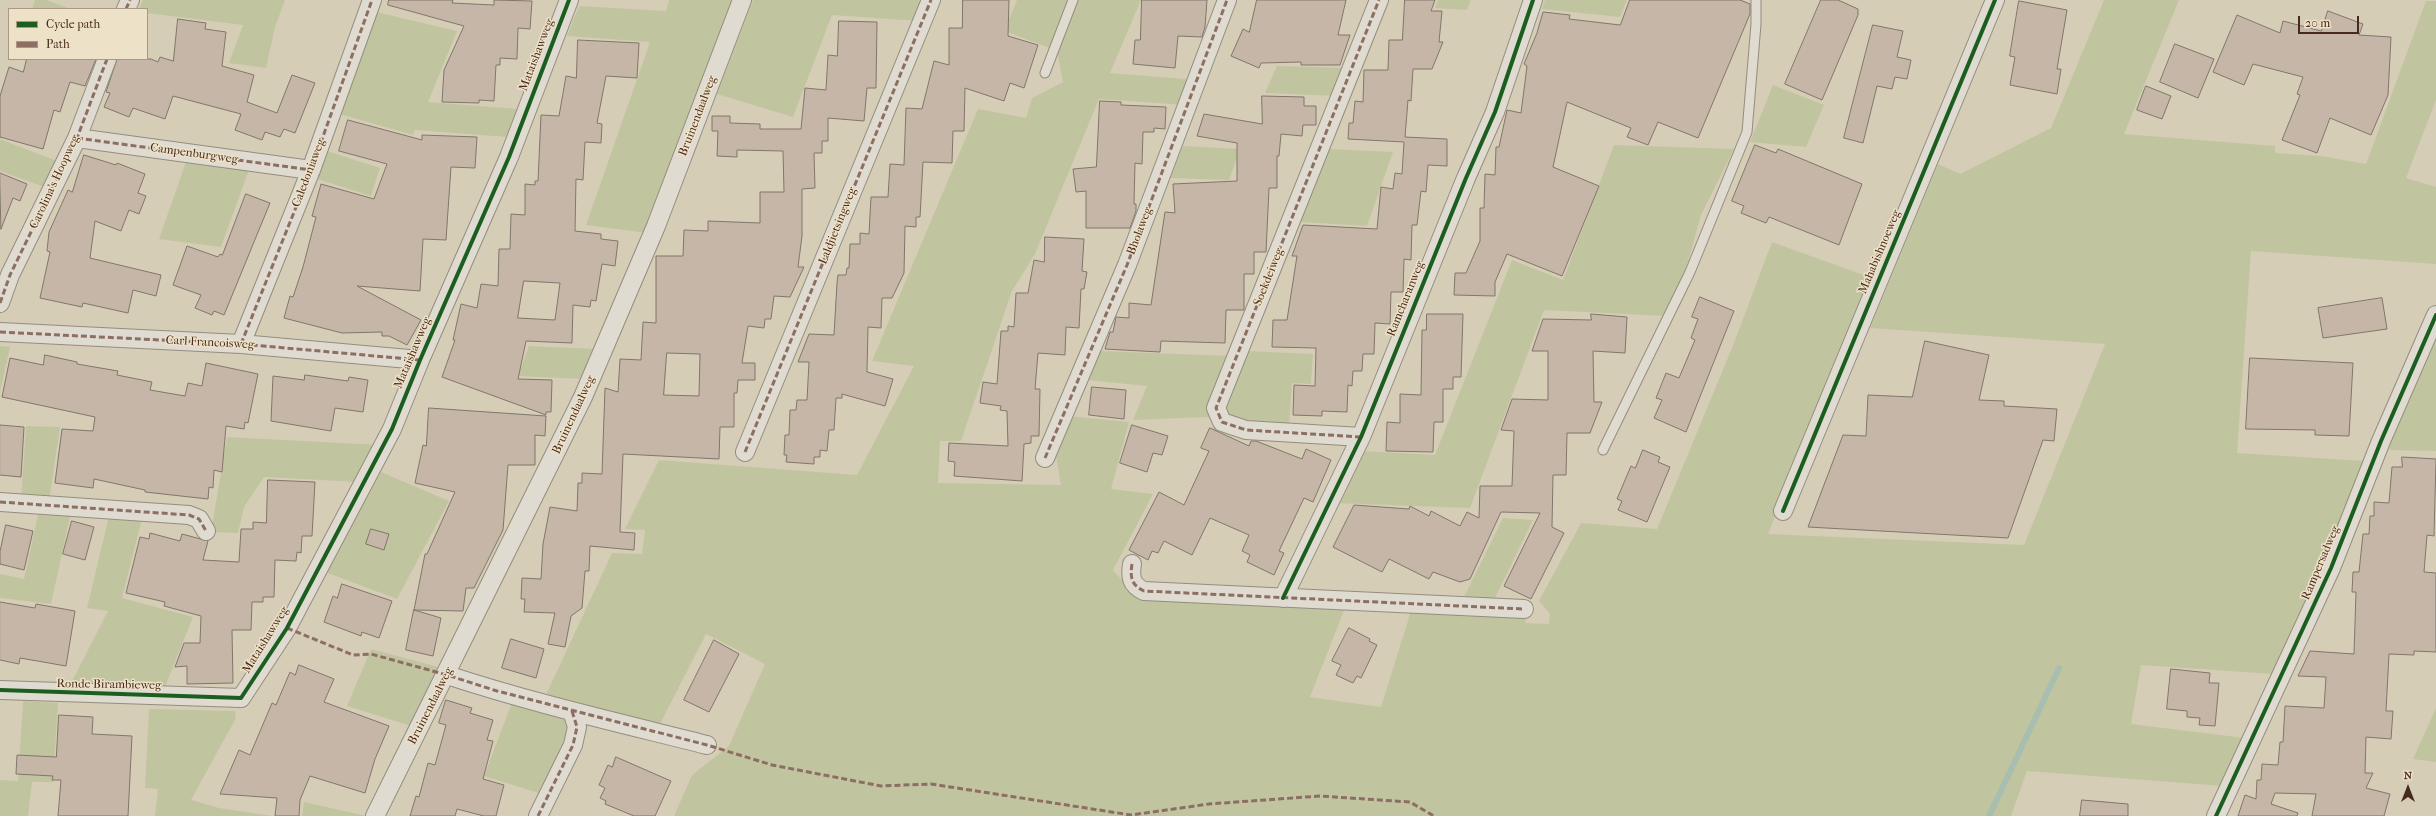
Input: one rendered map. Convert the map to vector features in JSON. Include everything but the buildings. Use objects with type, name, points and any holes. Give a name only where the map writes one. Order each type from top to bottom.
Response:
[{"type":"street","name":"Caledoniaweg","points":[[241,344],[311,170],[372,0]]},
{"type":"street","name":"Mataishawweg","points":[[241,698],[286,628],[392,429],[420,360],[509,157],[569,0]]},
{"type":"street","name":"Bruinendaalweg","points":[[375,816],[447,674],[583,397],[656,226],[742,0]]},
{"type":"street","name":"Laldjietsingweg","points":[[745,452],[931,0]]},
{"type":"street","name":"Bholaweg","points":[[1045,458],[1127,265],[1227,0]]},
{"type":"street","name":"Soekdeiweg","points":[[1361,437],[1246,430],[1222,422],[1216,408],[1379,0]]},
{"type":"street","name":"Ramcharanweg","points":[[1283,598],[1361,437],[1466,178],[1495,112],[1533,0]]},
{"type":"street","name":"Mahabishnoeweg","points":[[1783,511],[1995,0]]},
{"type":"street","name":"Carolina's Hoopweg","points":[[0,303],[10,275],[76,138],[107,60]]},
{"type":"street","name":"Campenburgweg","points":[[76,138],[311,170]]},
{"type":"street","name":"Rampersadweg","points":[[2216,816],[2331,568],[2381,441],[2436,315]]},
{"type":"street","name":"Carl Francoisweg","points":[[0,332],[241,344],[420,360]]},
{"type":"street","points":[[0,502],[189,515],[199,519],[206,531]]},
{"type":"street","points":[[1132,564],[1132,582],[1136,588],[1144,590],[1524,609]]},
{"type":"street","points":[[447,674],[497,691],[707,745]]},
{"type":"street","name":"Ronde Birambieweg","points":[[0,690],[241,698]]},
{"type":"street","points":[[538,816],[573,745],[577,727],[572,711]]},
{"type":"lane","points":[[1044,73],[1073,0]]},
{"type":"lane","points":[[1603,450],[1690,272],[1746,132],[1756,24],[1756,0]]},
{"type":"green space","points":[[35,0],[46,0],[68,8],[32,8]]},
{"type":"green space","points":[[143,0],[285,0],[275,27],[266,68],[229,63],[243,25],[148,13],[148,8],[139,8]]},
{"type":"green space","points":[[669,0],[740,0],[647,233],[586,225],[650,42],[567,36],[579,6],[666,11]]},
{"type":"green space","points":[[753,0],[927,0],[918,21],[832,15],[793,117],[717,94]]},
{"type":"green space","points":[[1017,0],[1069,0],[1050,48],[1004,31]]},
{"type":"green space","points":[[1078,0],[1141,0],[1110,73],[1197,80],[1185,105],[1099,99],[1035,254],[1012,291],[961,441],[940,441],[938,483],[1061,485],[1055,450],[1068,416],[1129,422],[1111,489],[1153,494],[1113,570],[1136,596],[1345,608],[1310,697],[1381,707],[1411,611],[1525,615],[1526,623],[1549,624],[1550,614],[1539,601],[1581,523],[1657,529],[1734,343],[1772,242],[1872,278],[1768,534],[2024,545],[2105,344],[1870,328],[1938,164],[1960,174],[2051,128],[2104,0],[2179,0],[2124,134],[2275,146],[2275,153],[2321,156],[2366,164],[2426,1],[2436,1],[2436,100],[2406,178],[2436,187],[2436,264],[2251,251],[2237,453],[2365,461],[2321,569],[2273,674],[2141,665],[2131,724],[2245,738],[2223,786],[2027,771],[2011,816],[674,816],[692,775],[729,746],[765,664],[706,634],[659,726],[545,697],[612,553],[642,554],[645,530],[625,529],[659,460],[857,475],[914,366],[872,361],[978,109],[1026,118],[1032,98],[1063,82],[1057,51]]},
{"type":"green space","points":[[1438,0],[1471,0],[1467,10],[1435,8]]},
{"type":"green space","points":[[1545,0],[1627,0],[1620,17],[1542,9]]},
{"type":"green space","points":[[376,12],[457,31],[428,102],[518,109],[507,137],[415,130],[413,135],[336,113]]},
{"type":"green space","points":[[1277,66],[1350,68],[1337,96],[1265,93]]},
{"type":"green space","points":[[1773,85],[1824,105],[1806,147],[1750,142]]},
{"type":"green space","points":[[0,139],[57,161],[47,188],[0,171]]},
{"type":"green space","points":[[1614,145],[1734,149],[1701,215],[1688,262],[1665,316],[1544,310],[1470,508],[1335,503],[1360,451],[1435,455],[1512,260],[1563,280]]},
{"type":"green space","points":[[1183,146],[1240,149],[1229,180],[1170,178]]},
{"type":"green space","points":[[1330,149],[1393,152],[1367,226],[1300,222]]},
{"type":"green space","points":[[324,150],[380,168],[371,196],[314,178]]},
{"type":"green space","points":[[187,159],[250,167],[221,247],[159,239]]},
{"type":"green space","points":[[2436,327],[2436,451],[2389,450],[2391,433]]},
{"type":"green space","points":[[0,346],[10,347],[0,392]]},
{"type":"green space","points":[[529,346],[597,349],[584,379],[518,376]]},
{"type":"green space","points":[[1099,351],[1231,356],[1209,407],[1209,417],[1133,420],[1147,386],[1087,380]]},
{"type":"green space","points":[[1246,351],[1313,354],[1311,384],[1292,383],[1289,427],[1255,426],[1228,418],[1225,405]]},
{"type":"green space","points":[[26,426],[60,427],[49,501],[21,499]]},
{"type":"green space","points":[[227,437],[380,445],[358,482],[264,477],[244,507],[238,533],[211,532]]},
{"type":"green space","points":[[381,472],[449,501],[397,599],[325,572]]},
{"type":"green space","points":[[39,510],[71,512],[51,604],[0,598],[0,574],[24,579]]},
{"type":"green space","points":[[109,516],[142,518],[122,598],[193,617],[161,697],[67,691],[108,611],[87,608]]},
{"type":"green space","points":[[1503,518],[1533,520],[1493,602],[1462,601]]},
{"type":"green space","points":[[371,649],[442,668],[414,727],[347,706]]},
{"type":"green space","points":[[513,700],[566,716],[571,727],[542,794],[484,776]]},
{"type":"green space","points":[[23,701],[58,703],[53,782],[32,782],[28,816],[0,816],[0,780],[18,781]]},
{"type":"green space","points":[[2436,708],[2436,762],[2413,759]]},
{"type":"green space","points":[[149,709],[235,711],[236,718],[191,800],[219,808],[273,816],[155,816],[158,789],[145,788]]},
{"type":"green space","points":[[304,802],[367,816],[302,816]]},
{"type":"waterway","points":[[1989,816],[2059,668]]},
{"type":"marked path","points":[[126,8],[130,0]]},
{"type":"marked path","points":[[241,344],[311,170],[372,0]]},
{"type":"marked path","points":[[745,452],[931,0]]},
{"type":"marked path","points":[[1045,458],[1127,265],[1227,0]]},
{"type":"marked path","points":[[1361,437],[1246,430],[1222,422],[1216,408],[1379,0]]},
{"type":"marked path","points":[[0,303],[10,275],[77,138],[107,60]]},
{"type":"marked path","points":[[77,138],[311,170]]},
{"type":"marked path","points":[[0,332],[241,344],[420,360]]},
{"type":"marked path","points":[[0,502],[189,515],[199,519],[206,531]]},
{"type":"marked path","points":[[1132,564],[1132,580],[1136,586],[1144,591],[1524,609]]},
{"type":"marked path","points":[[287,628],[353,655],[371,654],[447,675],[497,691],[707,745],[772,765],[881,786],[931,784],[1131,815],[1209,804],[1320,796],[1410,802],[1434,816]]},
{"type":"marked path","points":[[538,816],[573,745],[577,727],[572,711]]},
{"type":"cycle path","points":[[0,690],[241,698],[287,628],[392,429],[420,360],[509,157],[569,0]]},
{"type":"cycle path","points":[[1283,598],[1361,437],[1466,178],[1495,112],[1533,0]]},
{"type":"cycle path","points":[[1783,511],[1995,0]]},
{"type":"cycle path","points":[[2216,816],[2331,568],[2381,441],[2436,315]]}]
